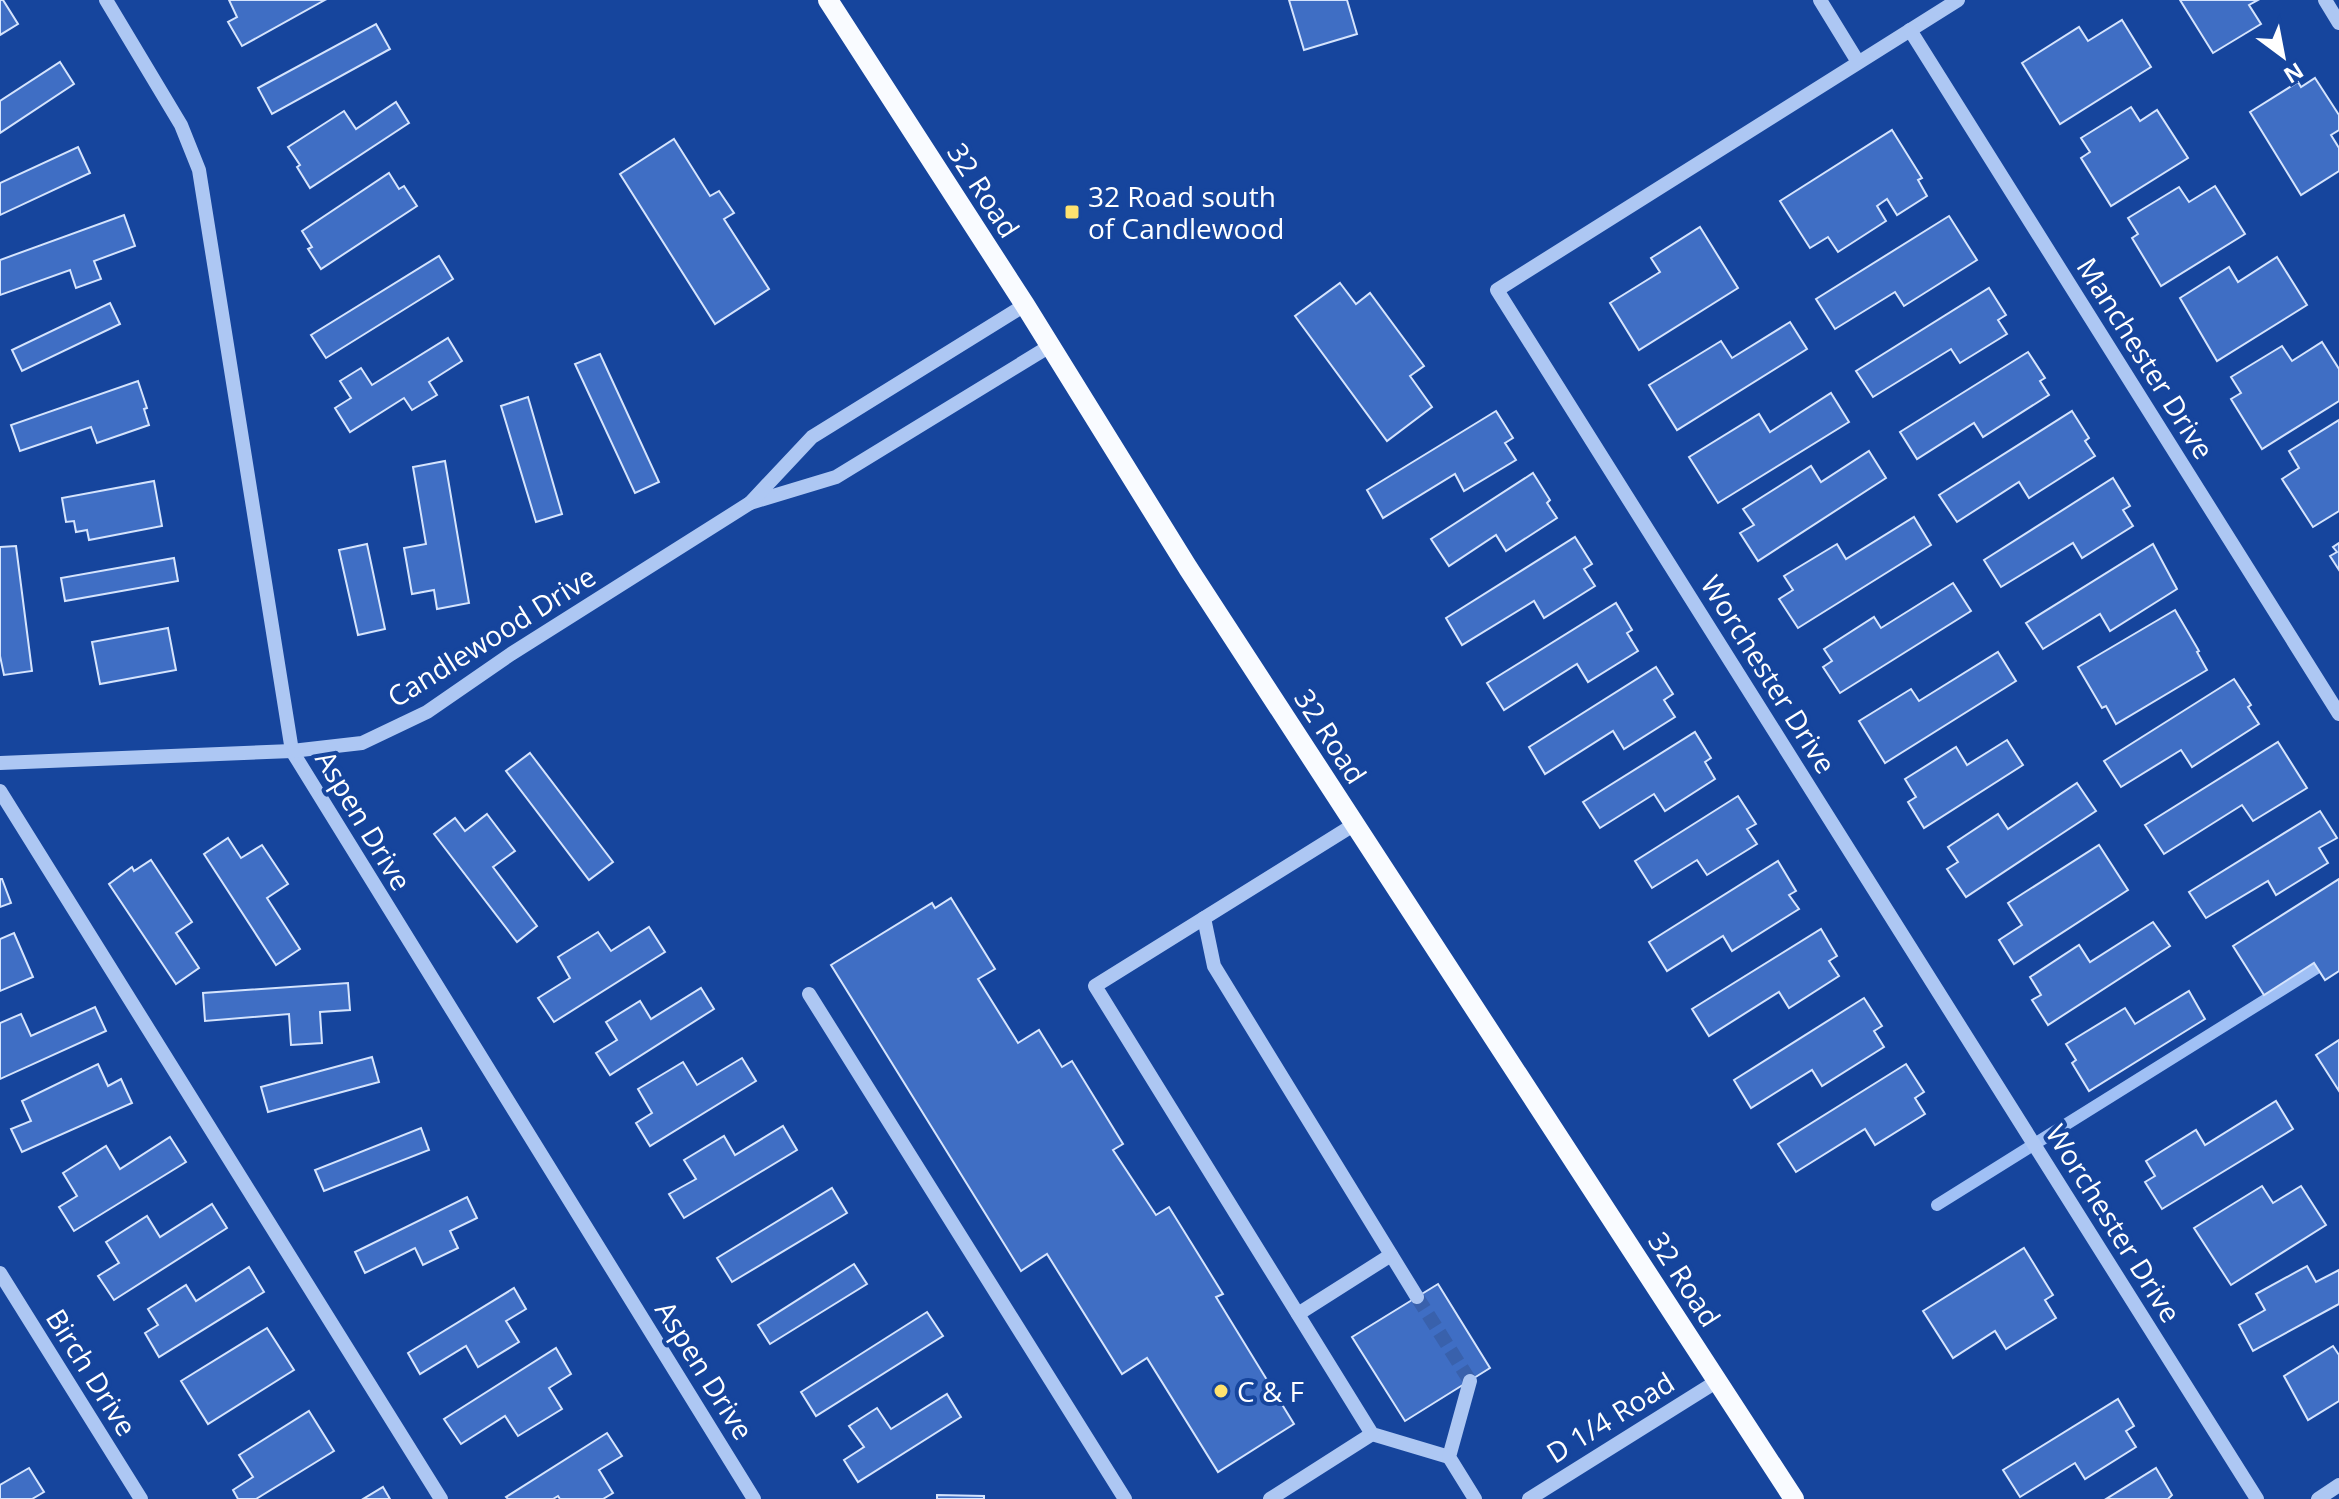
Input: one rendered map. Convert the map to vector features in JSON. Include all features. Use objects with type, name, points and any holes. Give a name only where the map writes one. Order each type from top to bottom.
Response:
[{"type":"main road","name":"32 Road","points":[[828,0],[1025,305],[1188,568],[1794,1499]]},
{"type":"street","name":"Aspen Drive","points":[[106,0],[181,125],[199,170],[292,751],[754,1499]]},
{"type":"street","points":[[1820,0],[1858,62]]},
{"type":"street","name":"Worchester Drive","points":[[1958,0],[1497,290],[2257,1499]]},
{"type":"street","points":[[2325,0],[2339,23]]},
{"type":"street","name":"Manchester Drive","points":[[1910,30],[2339,714]]},
{"type":"street","name":"Candlewood Drive","points":[[0,763],[292,751],[362,743],[427,712],[511,654],[750,503],[812,437],[1025,305]]},
{"type":"street","name":"Candlewood Drive","points":[[750,503],[836,477],[1050,346]]},
{"type":"street","points":[[0,791],[441,1499]]},
{"type":"street","points":[[1355,824],[1095,986],[1372,1434],[1449,1457],[1475,1499]]},
{"type":"street","points":[[1204,918],[1214,966],[1417,1297]]},
{"type":"street","points":[[809,994],[1125,1499]]},
{"type":"street","points":[[1298,1314],[1391,1255]]},
{"type":"street","name":"Birch Drive","points":[[0,1273],[141,1499]]},
{"type":"street","name":"D 1/4 Road","points":[[1529,1499],[1719,1380]]},
{"type":"street","points":[[1449,1457],[1470,1381]]},
{"type":"street","points":[[1270,1499],[1372,1434]]},
{"type":"street","points":[[2318,1499],[2339,1485]]},
{"type":"building","points":[[0,0],[18,24],[0,35]]},
{"type":"building","points":[[229,0],[325,0],[242,46],[228,22],[237,17]]},
{"type":"building","points":[[1289,0],[1347,0],[1357,34],[1304,50]]},
{"type":"building","points":[[2180,0],[2258,0],[2249,5],[2261,24],[2213,53]]},
{"type":"building","points":[[2122,20],[2151,67],[2060,124],[2022,63],[2079,27],[2088,41]]},
{"type":"building","points":[[376,24],[390,49],[272,114],[258,88]]},
{"type":"building","points":[[60,62],[74,84],[0,133],[0,101]]},
{"type":"building","points":[[2315,78],[2339,115],[2339,130],[2331,135],[2339,148],[2339,171],[2301,195],[2250,112],[2298,82],[2301,87]]},
{"type":"building","points":[[396,102],[409,123],[310,188],[288,147],[344,111],[356,129]]},
{"type":"building","points":[[2131,107],[2140,121],[2157,110],[2188,158],[2111,206],[2081,158],[2090,152],[2081,138]]},
{"type":"building","points":[[1892,130],[1922,178],[1918,180],[1927,196],[1897,215],[1887,199],[1877,206],[1886,221],[1838,252],[1828,237],[1810,248],[1780,201]]},
{"type":"building","points":[[674,139],[710,196],[719,191],[734,213],[724,219],[769,289],[715,324],[620,174]]},
{"type":"building","points":[[78,147],[90,173],[0,215],[0,183]]},
{"type":"building","points":[[389,173],[399,189],[404,186],[417,206],[321,269],[308,249],[312,247],[302,231]]},
{"type":"building","points":[[2215,186],[2245,234],[2161,286],[2132,238],[2138,234],[2128,218],[2179,187],[2189,202]]},
{"type":"building","points":[[124,215],[135,246],[94,261],[101,279],[76,288],[70,270],[0,295],[0,260]]},
{"type":"building","points":[[1949,216],[1977,260],[1904,306],[1895,292],[1835,329],[1816,299]]},
{"type":"building","points":[[1700,227],[1738,288],[1639,350],[1610,303],[1660,272],[1651,258]]},
{"type":"building","points":[[439,256],[453,279],[326,358],[311,335]]},
{"type":"building","points":[[2277,257],[2307,305],[2217,361],[2180,298],[2229,267],[2238,282]]},
{"type":"building","points":[[1340,283],[1356,304],[1370,293],[1424,366],[1410,376],[1432,407],[1387,441],[1295,316]]},
{"type":"building","points":[[1989,288],[2006,315],[1998,320],[2007,334],[1960,363],[1951,349],[1873,397],[1856,371]]},
{"type":"building","points":[[110,303],[120,324],[22,371],[12,350]]},
{"type":"building","points":[[1790,322],[1807,349],[1677,430],[1649,385],[1721,341],[1732,358]]},
{"type":"building","points":[[448,338],[462,361],[429,382],[437,395],[412,410],[404,398],[350,432],[335,408],[351,398],[340,381],[361,368],[372,385]]},
{"type":"building","points":[[2322,342],[2339,369],[2339,401],[2262,449],[2231,399],[2241,393],[2231,377],[2282,346],[2292,361]]},
{"type":"building","points":[[2028,352],[2045,378],[2040,381],[2049,395],[1983,437],[1974,423],[1917,459],[1900,432]]},
{"type":"building","points":[[600,354],[659,482],[635,493],[575,364]]},
{"type":"building","points":[[138,381],[149,425],[97,443],[91,427],[20,451],[11,425]]},
{"type":"building","points":[[1831,393],[1849,422],[1718,503],[1689,457],[1759,414],[1770,432]]},
{"type":"building","points":[[528,397],[562,514],[536,522],[501,406]]},
{"type":"building","points":[[1496,411],[1513,438],[1505,443],[1516,460],[1464,491],[1455,474],[1383,518],[1367,490]]},
{"type":"building","points":[[2072,411],[2089,438],[2085,441],[2095,456],[2029,498],[2019,482],[1957,522],[1939,495]]},
{"type":"building","points":[[2339,420],[2339,511],[2313,527],[2282,479],[2299,468],[2289,451]]},
{"type":"building","points":[[1869,451],[1886,478],[1758,561],[1740,533],[1754,525],[1743,509],[1811,466],[1821,482]]},
{"type":"building","points":[[445,461],[469,603],[437,609],[434,590],[412,594],[404,548],[426,544],[413,467]]},
{"type":"building","points":[[1533,473],[1557,518],[1506,551],[1496,535],[1449,566],[1431,539]]},
{"type":"building","points":[[2113,478],[2130,506],[2123,510],[2133,526],[2082,558],[2073,543],[2001,587],[1984,560]]},
{"type":"building","points":[[154,481],[162,526],[89,540],[87,530],[76,532],[74,521],[66,522],[62,498]]},
{"type":"building","points":[[1914,517],[1931,545],[1798,628],[1779,599],[1793,590],[1784,576],[1837,544],[1846,559]]},
{"type":"building","points":[[1575,537],[1592,564],[1584,569],[1595,586],[1544,618],[1534,601],[1462,645],[1446,618]]},
{"type":"building","points":[[2339,543],[2339,570],[2330,556],[2337,552],[2333,547]]},
{"type":"building","points":[[367,544],[385,629],[358,635],[339,550]]},
{"type":"building","points":[[2153,544],[2177,589],[2110,631],[2100,614],[2043,649],[2026,623]]},
{"type":"building","points":[[16,546],[32,671],[4,675],[0,656],[0,547]]},
{"type":"building","points":[[174,558],[178,581],[65,601],[61,578]]},
{"type":"building","points":[[1953,583],[1971,611],[1840,693],[1823,667],[1832,661],[1824,649],[1874,617],[1881,628]]},
{"type":"building","points":[[1616,603],[1632,630],[1627,633],[1638,651],[1588,682],[1577,664],[1504,710],[1487,683]]},
{"type":"building","points":[[2175,610],[2207,670],[2116,724],[2106,706],[2102,708],[2078,667]]},
{"type":"building","points":[[168,628],[176,670],[100,684],[92,642]]},
{"type":"building","points":[[1998,652],[2016,681],[1885,763],[1859,721],[1911,689],[1919,701]]},
{"type":"building","points":[[1656,667],[1673,694],[1664,700],[1675,717],[1624,749],[1613,731],[1545,774],[1529,747]]},
{"type":"building","points":[[2234,679],[2259,724],[2192,767],[2181,750],[2121,787],[2104,761]]},
{"type":"building","points":[[1695,732],[1711,758],[1705,762],[1715,779],[1665,811],[1654,794],[1600,828],[1583,802]]},
{"type":"building","points":[[2007,740],[2023,765],[1924,828],[1908,802],[1916,797],[1905,779],[1956,747],[1967,765]]},
{"type":"building","points":[[2278,742],[2307,788],[2253,821],[2242,805],[2164,854],[2145,825]]},
{"type":"building","points":[[530,753],[613,862],[589,880],[506,771]]},
{"type":"building","points":[[2077,783],[2096,811],[1966,897],[1947,869],[1958,862],[1948,847],[1998,814],[2008,829]]},
{"type":"building","points":[[1738,796],[1756,824],[1747,829],[1757,844],[1707,875],[1697,860],[1652,888],[1635,861]]},
{"type":"building","points":[[2320,811],[2337,838],[2319,848],[2328,863],[2276,895],[2268,881],[2206,918],[2189,892]]},
{"type":"building","points":[[487,814],[515,851],[493,867],[537,926],[517,942],[434,834],[455,818],[465,831]]},
{"type":"building","points":[[228,838],[241,858],[262,845],[288,884],[267,898],[300,949],[276,965],[204,854]]},
{"type":"building","points":[[2099,845],[2128,890],[2014,964],[1999,940],[2022,925],[2008,903]]},
{"type":"building","points":[[151,860],[192,922],[176,933],[199,968],[176,984],[109,884],[132,867],[134,871]]},
{"type":"building","points":[[1778,861],[1796,891],[1789,895],[1799,909],[1732,951],[1723,936],[1667,971],[1649,942]]},
{"type":"building","points":[[0,879],[11,903],[0,907]]},
{"type":"building","points":[[2339,879],[2339,971],[2325,980],[2314,963],[2264,995],[2233,946]]},
{"type":"building","points":[[951,898],[995,969],[978,979],[1018,1043],[1039,1030],[1062,1067],[1072,1061],[1123,1144],[1113,1150],[1156,1215],[1169,1207],[1223,1294],[1216,1297],[1294,1424],[1218,1472],[1147,1358],[1122,1374],[1047,1254],[1021,1271],[831,965],[932,903],[935,908]]},
{"type":"building","points":[[2153,922],[2170,946],[2048,1025],[2032,1000],[2041,995],[2030,977],[2079,945],[2090,962]]},
{"type":"building","points":[[649,927],[665,952],[554,1022],[538,998],[570,978],[558,957],[598,932],[611,951]]},
{"type":"building","points":[[1821,929],[1837,956],[1829,961],[1839,976],[1789,1008],[1779,992],[1709,1036],[1692,1009]]},
{"type":"building","points":[[14,933],[33,977],[0,991],[0,939]]},
{"type":"building","points":[[348,983],[350,1010],[320,1012],[322,1043],[291,1045],[289,1014],[205,1021],[203,993]]},
{"type":"building","points":[[701,988],[714,1009],[610,1075],[596,1053],[617,1040],[606,1022],[640,1001],[651,1019]]},
{"type":"building","points":[[2189,991],[2205,1019],[2089,1091],[2072,1063],[2076,1060],[2066,1044],[2125,1008],[2135,1024]]},
{"type":"building","points":[[1864,998],[1882,1026],[1874,1031],[1884,1047],[1822,1086],[1812,1070],[1751,1108],[1734,1080]]},
{"type":"building","points":[[95,1007],[106,1031],[0,1079],[0,1023],[21,1014],[31,1036]]},
{"type":"building","points":[[2339,1040],[2339,1091],[2316,1055]]},
{"type":"building","points":[[372,1057],[379,1082],[268,1112],[261,1087]]},
{"type":"building","points":[[742,1058],[756,1081],[650,1146],[636,1123],[652,1113],[638,1089],[683,1062],[697,1085]]},
{"type":"building","points":[[98,1064],[108,1086],[121,1079],[132,1103],[22,1152],[11,1129],[31,1121],[22,1101]]},
{"type":"building","points":[[1906,1064],[1924,1092],[1915,1098],[1925,1114],[1875,1145],[1865,1129],[1796,1172],[1778,1144]]},
{"type":"building","points":[[2276,1101],[2293,1129],[2162,1209],[2145,1182],[2155,1176],[2146,1161],[2196,1130],[2205,1145]]},
{"type":"building","points":[[783,1126],[797,1150],[684,1218],[669,1194],[696,1179],[684,1160],[724,1136],[735,1155]]},
{"type":"building","points":[[421,1128],[429,1150],[324,1191],[315,1170]]},
{"type":"building","points":[[170,1137],[186,1162],[74,1231],[59,1207],[77,1196],[63,1173],[106,1146],[120,1169]]},
{"type":"building","points":[[2262,1186],[2273,1203],[2301,1186],[2326,1225],[2231,1285],[2194,1228]]},
{"type":"building","points":[[832,1188],[847,1213],[732,1282],[717,1258]]},
{"type":"building","points":[[467,1197],[477,1218],[450,1231],[458,1248],[423,1265],[415,1248],[365,1273],[355,1252]]},
{"type":"building","points":[[212,1204],[227,1228],[114,1300],[98,1276],[119,1263],[106,1242],[147,1216],[160,1237]]},
{"type":"building","points":[[2024,1248],[2053,1295],[2045,1300],[2056,1318],[2006,1349],[1995,1331],[1953,1358],[1923,1311]]},
{"type":"building","points":[[854,1264],[867,1284],[770,1344],[758,1325]]},
{"type":"building","points":[[2307,1266],[2316,1282],[2339,1270],[2339,1304],[2253,1351],[2239,1325],[2265,1310],[2256,1294]]},
{"type":"building","points":[[249,1267],[264,1292],[159,1357],[145,1333],[158,1325],[148,1309],[186,1285],[196,1301]]},
{"type":"building","points":[[1438,1284],[1490,1368],[1405,1421],[1352,1337]]},
{"type":"building","points":[[514,1288],[526,1309],[506,1321],[519,1342],[478,1367],[466,1346],[420,1374],[408,1353]]},
{"type":"building","points":[[927,1312],[943,1336],[816,1416],[801,1392]]},
{"type":"building","points":[[267,1328],[294,1370],[208,1424],[181,1381]]},
{"type":"building","points":[[2333,1346],[2339,1355],[2339,1401],[2308,1420],[2284,1376]]},
{"type":"building","points":[[556,1348],[571,1374],[549,1388],[562,1409],[518,1436],[505,1416],[461,1444],[444,1419]]},
{"type":"building","points":[[947,1394],[961,1417],[858,1482],[844,1460],[864,1447],[849,1426],[877,1408],[891,1429]]},
{"type":"building","points":[[2118,1399],[2134,1426],[2126,1431],[2136,1447],[2085,1479],[2075,1463],[2020,1497],[2003,1470]]},
{"type":"building","points":[[309,1411],[334,1451],[256,1499],[238,1499],[233,1490],[253,1477],[239,1455]]},
{"type":"building","points":[[607,1433],[622,1456],[599,1470],[613,1493],[603,1499],[506,1497]]},
{"type":"building","points":[[29,1468],[44,1492],[32,1499],[0,1499],[0,1485]]},
{"type":"building","points":[[2156,1468],[2172,1495],[2168,1499],[2106,1499]]},
{"type":"building","points":[[383,1487],[390,1499],[363,1499]]},
{"type":"building","points":[[937,1495],[984,1496],[984,1499],[937,1499]]},
{"type":"waterway","points":[[1937,1205],[2339,954]]},
{"type":"tunnel","points":[[1417,1297],[1470,1381]]},
{"type":"place","name":"32 Road south of Candlewood","points":[[1072,212]]},
{"type":"place","name":"C & F","points":[[1221,1391]]}]
